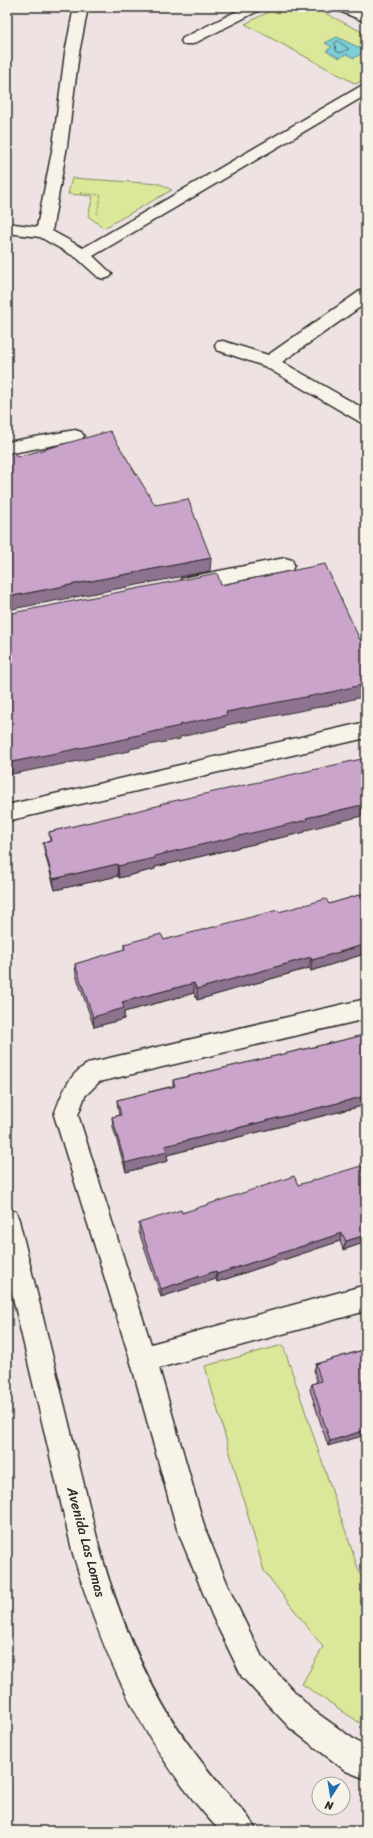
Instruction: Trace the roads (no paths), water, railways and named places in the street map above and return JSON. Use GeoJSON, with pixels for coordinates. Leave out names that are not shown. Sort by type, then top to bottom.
{"type":"FeatureCollection","features":[{"type":"Feature","properties":{"kind":"street"},"geometry":{"type":"LineString","coordinates":[[44,233],[60,146],[72,53],[81,7]]}},
{"type":"Feature","properties":{"kind":"street"},"geometry":{"type":"LineString","coordinates":[[188,41],[255,7]]}},
{"type":"Feature","properties":{"kind":"street"},"geometry":{"type":"LineString","coordinates":[[342,7],[366,18]]}},
{"type":"Feature","properties":{"kind":"street"},"geometry":{"type":"LineString","coordinates":[[83,255],[366,89]]}},
{"type":"Feature","properties":{"kind":"street"},"geometry":{"type":"LineString","coordinates":[[7,228],[44,233],[83,255],[104,274]]}},
{"type":"Feature","properties":{"kind":"street"},"geometry":{"type":"LineString","coordinates":[[270,362],[366,295]]}},
{"type":"Feature","properties":{"kind":"street"},"geometry":{"type":"LineString","coordinates":[[223,346],[270,362],[366,418]]}},
{"type":"Feature","properties":{"kind":"street"},"geometry":{"type":"LineString","coordinates":[[7,448],[75,436]]}},
{"type":"Feature","properties":{"kind":"street"},"geometry":{"type":"LineString","coordinates":[[169,587],[285,565]]}},
{"type":"Feature","properties":{"kind":"street"},"geometry":{"type":"LineString","coordinates":[[7,813],[366,730]]}},
{"type":"Feature","properties":{"kind":"street"},"geometry":{"type":"LineString","coordinates":[[366,1009],[92,1073],[75,1090],[66,1115],[143,1359],[191,1529],[222,1605],[252,1667],[300,1718],[357,1760],[366,1764]]}},
{"type":"Feature","properties":{"kind":"street","name":"Avenida Las Lomas"},"geometry":{"type":"LineString","coordinates":[[7,1220],[80,1525],[106,1615],[128,1668],[155,1718],[187,1768],[228,1818],[241,1831]]}},
{"type":"Feature","properties":{"kind":"street"},"geometry":{"type":"LineString","coordinates":[[143,1359],[366,1298]]}},
{"type":"Feature","properties":{"kind":"water"},"geometry":{"type":"Polygon","coordinates":[[[337,37],[366,51],[354,58],[346,54],[340,58],[326,51],[332,47],[325,43],[337,37]]]}}]}
